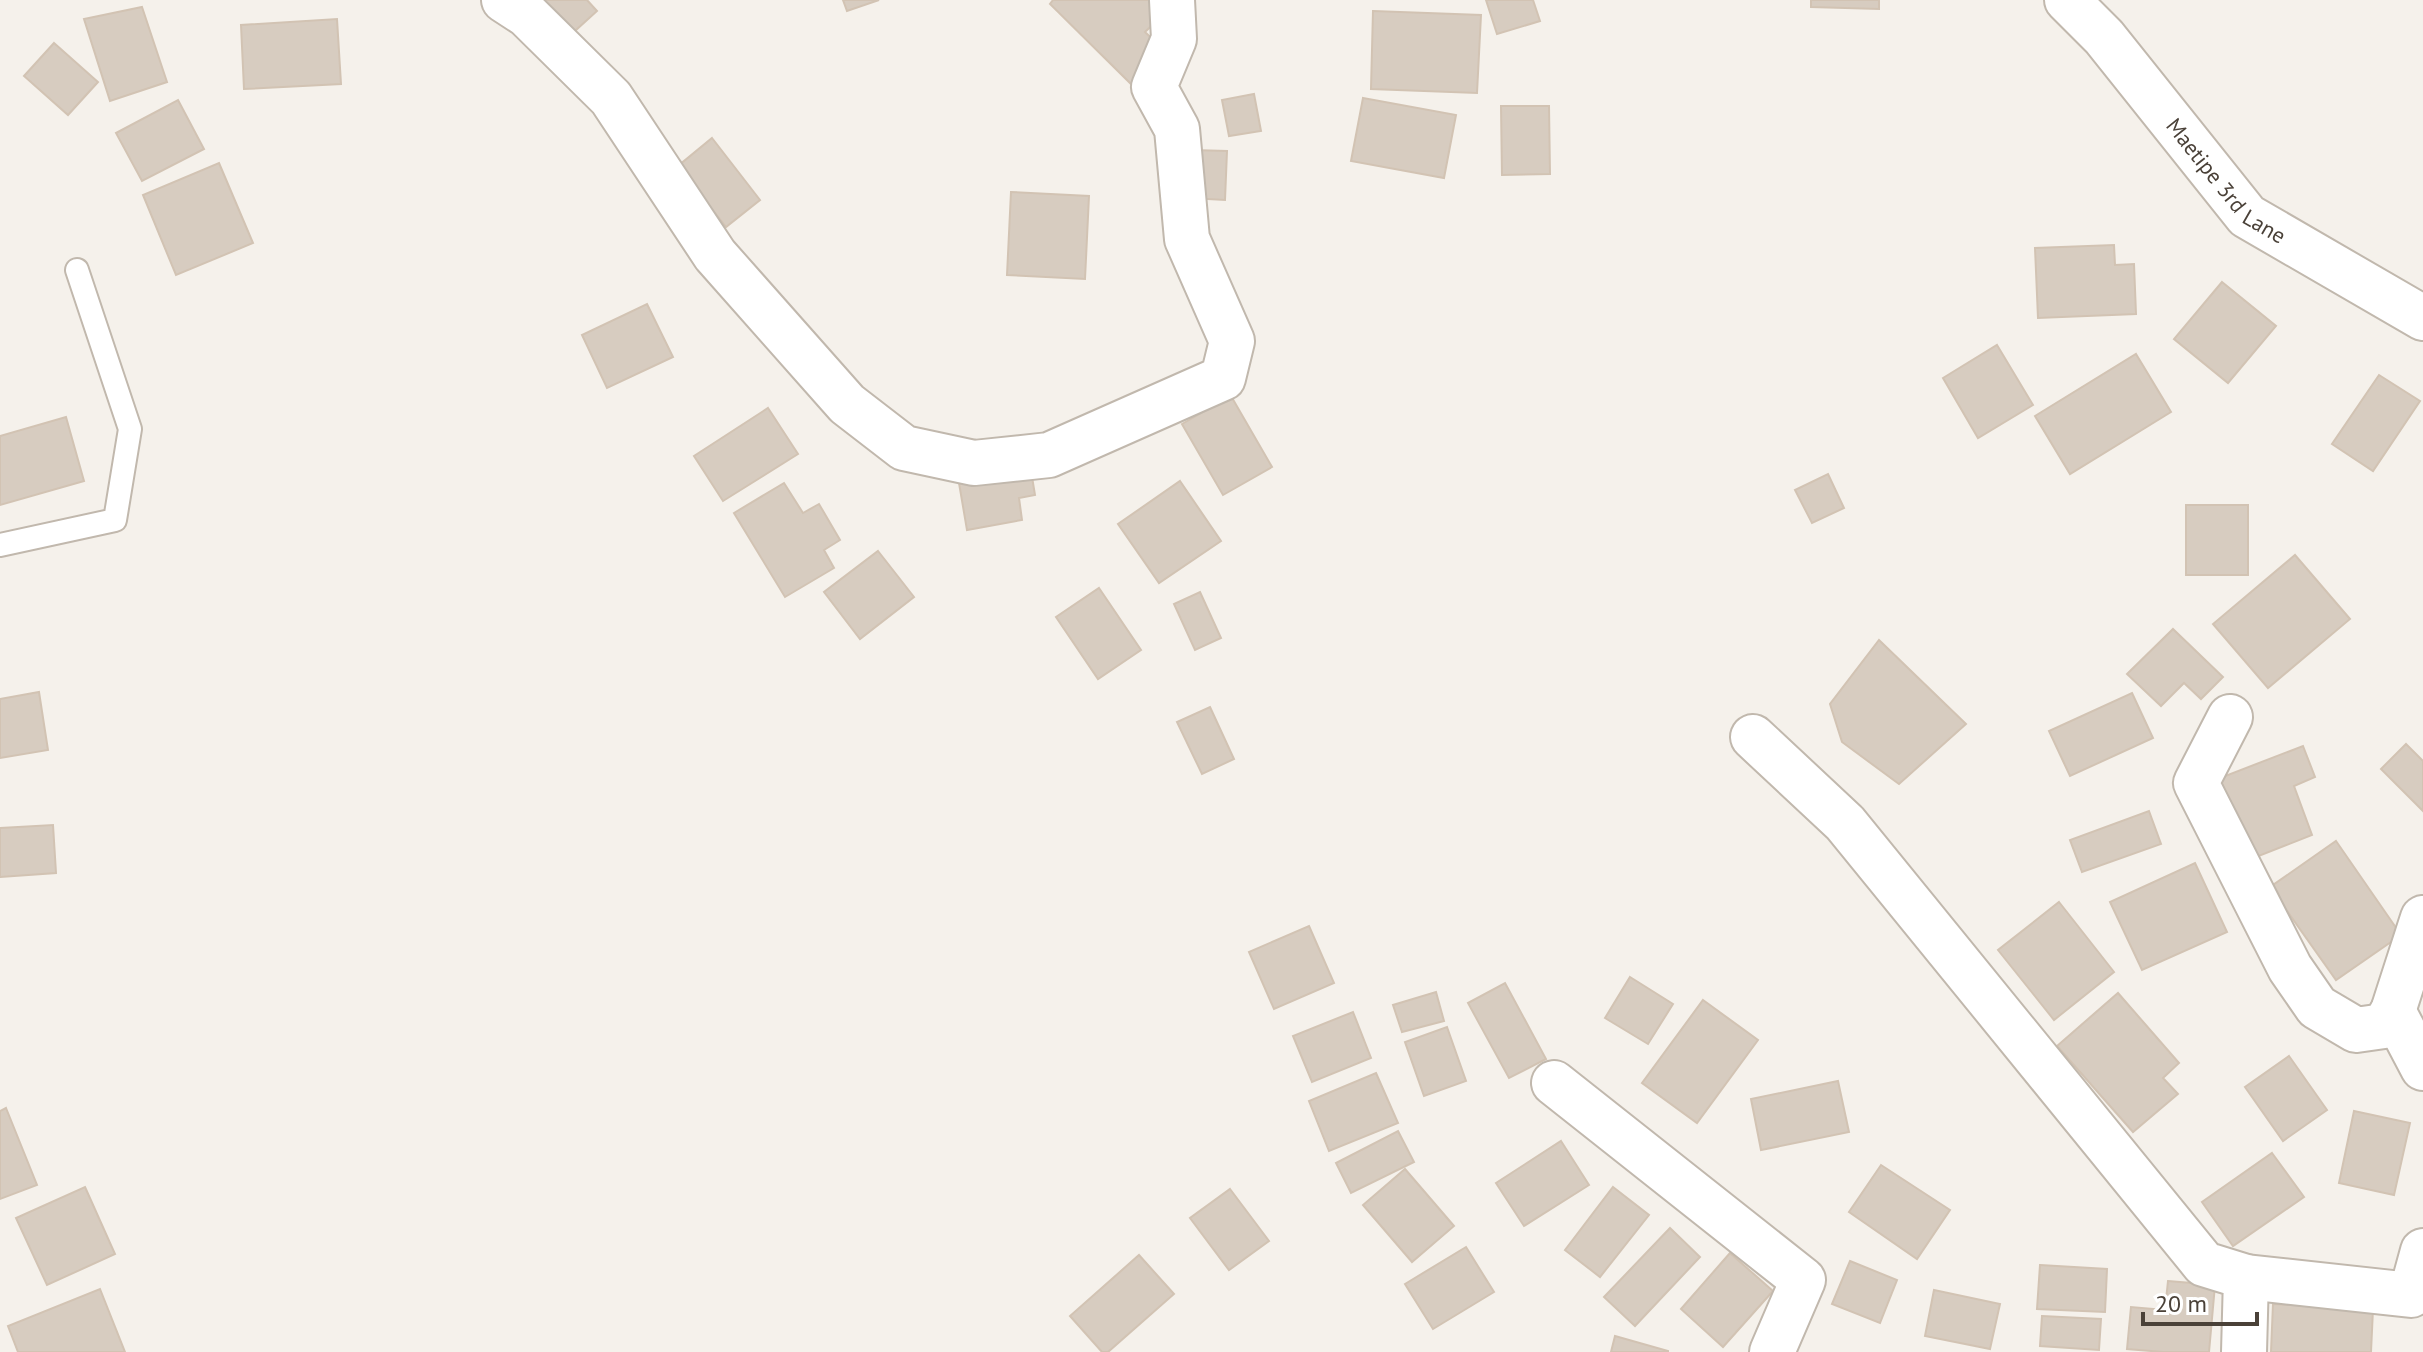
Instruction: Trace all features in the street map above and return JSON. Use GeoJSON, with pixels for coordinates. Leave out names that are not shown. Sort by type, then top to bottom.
{"type":"FeatureCollection","features":[{"type":"Feature","properties":{"kind":"street"},"geometry":{"type":"LineString","coordinates":[[504,0],[527,15],[611,98],[715,255],[847,404],[904,448],[974,463],[1049,455],[1223,378],[1232,341],[1187,239],[1177,129],[1154,87],[1174,39],[1172,0]]}},
{"type":"Feature","properties":{"kind":"street","name":"Maetipe 3rd Lane"},"geometry":{"type":"LineString","coordinates":[[2067,0],[2104,37],[2247,216],[2423,318]]}},
{"type":"Feature","properties":{"kind":"street"},"geometry":{"type":"LineString","coordinates":[[2230,717],[2196,783],[2290,968],[2317,1007],[2356,1030],[2384,1026],[2393,1011],[2423,918]]}},
{"type":"Feature","properties":{"kind":"street"},"geometry":{"type":"LineString","coordinates":[[1753,737],[1845,823],[2204,1264],[2246,1277],[2411,1295],[2423,1251]]}},
{"type":"Feature","properties":{"kind":"street"},"geometry":{"type":"LineString","coordinates":[[2393,1011],[2423,1068]]}},
{"type":"Feature","properties":{"kind":"street"},"geometry":{"type":"LineString","coordinates":[[1554,1083],[1803,1280],[1772,1352]]}},
{"type":"Feature","properties":{"kind":"street"},"geometry":{"type":"LineString","coordinates":[[2244,1352],[2246,1277]]}},
{"type":"Feature","properties":{"kind":"lane"},"geometry":{"type":"LineString","coordinates":[[0,545],[115,520],[130,429],[77,270]]}},
{"type":"Feature","properties":{"kind":"building"},"geometry":{"type":"Polygon","coordinates":[[[529,0],[587,0],[597,11],[565,40],[529,0]]]}},
{"type":"Feature","properties":{"kind":"building"},"geometry":{"type":"Polygon","coordinates":[[[843,0],[879,0],[847,11],[843,0]]]}},
{"type":"Feature","properties":{"kind":"building"},"geometry":{"type":"Polygon","coordinates":[[[1053,0],[1151,0],[1165,13],[1145,32],[1166,52],[1133,86],[1050,4],[1053,0]]]}},
{"type":"Feature","properties":{"kind":"building"},"geometry":{"type":"Polygon","coordinates":[[[1486,0],[1533,0],[1540,21],[1497,34],[1486,0]]]}},
{"type":"Feature","properties":{"kind":"building"},"geometry":{"type":"Polygon","coordinates":[[[1811,0],[1879,0],[1879,9],[1811,7],[1811,0]]]}},
{"type":"Feature","properties":{"kind":"building"},"geometry":{"type":"Polygon","coordinates":[[[142,7],[167,82],[110,101],[84,19],[142,7]]]}},
{"type":"Feature","properties":{"kind":"building"},"geometry":{"type":"Polygon","coordinates":[[[1373,11],[1481,15],[1477,93],[1371,89],[1373,11]]]}},
{"type":"Feature","properties":{"kind":"building"},"geometry":{"type":"Polygon","coordinates":[[[337,19],[341,84],[244,89],[241,25],[337,19]]]}},
{"type":"Feature","properties":{"kind":"building"},"geometry":{"type":"Polygon","coordinates":[[[54,43],[98,82],[68,115],[24,76],[54,43]]]}},
{"type":"Feature","properties":{"kind":"building"},"geometry":{"type":"Polygon","coordinates":[[[1254,94],[1261,131],[1229,136],[1222,100],[1254,94]]]}},
{"type":"Feature","properties":{"kind":"building"},"geometry":{"type":"Polygon","coordinates":[[[1363,98],[1456,115],[1444,178],[1351,161],[1363,98]]]}},
{"type":"Feature","properties":{"kind":"building"},"geometry":{"type":"Polygon","coordinates":[[[178,100],[204,149],[142,181],[116,133],[178,100]]]}},
{"type":"Feature","properties":{"kind":"building"},"geometry":{"type":"Polygon","coordinates":[[[1501,106],[1549,106],[1550,174],[1502,175],[1501,106]]]}},
{"type":"Feature","properties":{"kind":"building"},"geometry":{"type":"Polygon","coordinates":[[[712,138],[760,200],[726,227],[678,166],[712,138]]]}},
{"type":"Feature","properties":{"kind":"building"},"geometry":{"type":"Polygon","coordinates":[[[1192,150],[1227,151],[1225,200],[1190,198],[1192,150]]]}},
{"type":"Feature","properties":{"kind":"building"},"geometry":{"type":"Polygon","coordinates":[[[219,163],[253,243],[176,275],[143,195],[219,163]]]}},
{"type":"Feature","properties":{"kind":"building"},"geometry":{"type":"Polygon","coordinates":[[[1011,192],[1089,196],[1085,279],[1007,275],[1011,192]]]}},
{"type":"Feature","properties":{"kind":"building"},"geometry":{"type":"Polygon","coordinates":[[[2114,245],[2115,265],[2134,264],[2136,314],[2038,318],[2035,248],[2114,245]]]}},
{"type":"Feature","properties":{"kind":"building"},"geometry":{"type":"Polygon","coordinates":[[[2222,282],[2276,326],[2228,383],[2174,339],[2222,282]]]}},
{"type":"Feature","properties":{"kind":"building"},"geometry":{"type":"Polygon","coordinates":[[[647,304],[673,357],[607,388],[582,335],[647,304]]]}},
{"type":"Feature","properties":{"kind":"building"},"geometry":{"type":"Polygon","coordinates":[[[1997,345],[2033,405],[1978,438],[1943,378],[1997,345]]]}},
{"type":"Feature","properties":{"kind":"building"},"geometry":{"type":"Polygon","coordinates":[[[2136,354],[2171,412],[2070,474],[2035,416],[2136,354]]]}},
{"type":"Feature","properties":{"kind":"building"},"geometry":{"type":"Polygon","coordinates":[[[2379,375],[2420,401],[2373,471],[2332,444],[2379,375]]]}},
{"type":"Feature","properties":{"kind":"building"},"geometry":{"type":"Polygon","coordinates":[[[1231,396],[1272,467],[1223,495],[1182,424],[1231,396]]]}},
{"type":"Feature","properties":{"kind":"building"},"geometry":{"type":"Polygon","coordinates":[[[768,408],[798,454],[723,501],[694,456],[768,408]]]}},
{"type":"Feature","properties":{"kind":"building"},"geometry":{"type":"Polygon","coordinates":[[[66,417],[84,481],[0,505],[0,436],[66,417]]]}},
{"type":"Feature","properties":{"kind":"building"},"geometry":{"type":"Polygon","coordinates":[[[1031,471],[1035,495],[1019,498],[1022,520],[967,530],[959,483],[1031,471]]]}},
{"type":"Feature","properties":{"kind":"building"},"geometry":{"type":"Polygon","coordinates":[[[1828,474],[1844,508],[1812,523],[1795,490],[1828,474]]]}},
{"type":"Feature","properties":{"kind":"building"},"geometry":{"type":"Polygon","coordinates":[[[1180,481],[1221,541],[1159,583],[1118,524],[1180,481]]]}},
{"type":"Feature","properties":{"kind":"building"},"geometry":{"type":"Polygon","coordinates":[[[784,483],[803,513],[819,504],[840,540],[824,550],[834,568],[785,597],[734,513],[784,483]]]}},
{"type":"Feature","properties":{"kind":"building"},"geometry":{"type":"Polygon","coordinates":[[[2186,505],[2248,505],[2248,575],[2186,575],[2186,505]]]}},
{"type":"Feature","properties":{"kind":"building"},"geometry":{"type":"Polygon","coordinates":[[[878,551],[914,597],[860,639],[824,592],[878,551]]]}},
{"type":"Feature","properties":{"kind":"building"},"geometry":{"type":"Polygon","coordinates":[[[2295,555],[2350,619],[2268,688],[2213,624],[2295,555]]]}},
{"type":"Feature","properties":{"kind":"building"},"geometry":{"type":"Polygon","coordinates":[[[1099,588],[1141,650],[1098,679],[1056,617],[1099,588]]]}},
{"type":"Feature","properties":{"kind":"building"},"geometry":{"type":"Polygon","coordinates":[[[1200,592],[1221,638],[1195,650],[1174,604],[1200,592]]]}},
{"type":"Feature","properties":{"kind":"building"},"geometry":{"type":"Polygon","coordinates":[[[2173,629],[2223,677],[2201,699],[2184,683],[2161,706],[2127,674],[2173,629]]]}},
{"type":"Feature","properties":{"kind":"building"},"geometry":{"type":"Polygon","coordinates":[[[1879,640],[1966,724],[1899,784],[1842,742],[1830,704],[1879,640]]]}},
{"type":"Feature","properties":{"kind":"building"},"geometry":{"type":"Polygon","coordinates":[[[39,692],[48,750],[0,758],[0,699],[39,692]]]}},
{"type":"Feature","properties":{"kind":"building"},"geometry":{"type":"Polygon","coordinates":[[[2132,693],[2153,738],[2070,776],[2049,731],[2132,693]]]}},
{"type":"Feature","properties":{"kind":"building"},"geometry":{"type":"Polygon","coordinates":[[[1210,707],[1234,759],[1202,774],[1177,722],[1210,707]]]}},
{"type":"Feature","properties":{"kind":"building"},"geometry":{"type":"Polygon","coordinates":[[[2406,744],[2423,761],[2423,811],[2381,769],[2406,744]]]}},
{"type":"Feature","properties":{"kind":"building"},"geometry":{"type":"Polygon","coordinates":[[[2303,746],[2315,777],[2294,786],[2312,835],[2251,859],[2220,778],[2303,746]]]}},
{"type":"Feature","properties":{"kind":"building"},"geometry":{"type":"Polygon","coordinates":[[[2149,811],[2161,844],[2082,872],[2070,840],[2149,811]]]}},
{"type":"Feature","properties":{"kind":"building"},"geometry":{"type":"Polygon","coordinates":[[[53,825],[56,873],[0,877],[0,828],[53,825]]]}},
{"type":"Feature","properties":{"kind":"building"},"geometry":{"type":"Polygon","coordinates":[[[2336,841],[2401,935],[2336,980],[2270,887],[2336,841]]]}},
{"type":"Feature","properties":{"kind":"building"},"geometry":{"type":"Polygon","coordinates":[[[2195,863],[2227,932],[2142,970],[2110,902],[2195,863]]]}},
{"type":"Feature","properties":{"kind":"building"},"geometry":{"type":"Polygon","coordinates":[[[2059,902],[2114,972],[2054,1020],[1998,950],[2059,902]]]}},
{"type":"Feature","properties":{"kind":"building"},"geometry":{"type":"Polygon","coordinates":[[[1309,926],[1334,983],[1274,1009],[1249,952],[1309,926]]]}},
{"type":"Feature","properties":{"kind":"building"},"geometry":{"type":"Polygon","coordinates":[[[1630,977],[1673,1004],[1648,1044],[1605,1018],[1630,977]]]}},
{"type":"Feature","properties":{"kind":"building"},"geometry":{"type":"Polygon","coordinates":[[[1505,983],[1546,1059],[1509,1078],[1468,1003],[1505,983]]]}},
{"type":"Feature","properties":{"kind":"building"},"geometry":{"type":"Polygon","coordinates":[[[1436,992],[1444,1021],[1402,1032],[1393,1005],[1436,992]]]}},
{"type":"Feature","properties":{"kind":"building"},"geometry":{"type":"Polygon","coordinates":[[[2118,993],[2179,1063],[2163,1078],[2178,1094],[2133,1132],[2057,1046],[2118,993]]]}},
{"type":"Feature","properties":{"kind":"building"},"geometry":{"type":"Polygon","coordinates":[[[1703,1000],[1758,1040],[1697,1123],[1642,1083],[1703,1000]]]}},
{"type":"Feature","properties":{"kind":"building"},"geometry":{"type":"Polygon","coordinates":[[[1353,1012],[1371,1058],[1312,1082],[1293,1036],[1353,1012]]]}},
{"type":"Feature","properties":{"kind":"building"},"geometry":{"type":"Polygon","coordinates":[[[1447,1027],[1466,1081],[1424,1096],[1405,1042],[1447,1027]]]}},
{"type":"Feature","properties":{"kind":"building"},"geometry":{"type":"Polygon","coordinates":[[[2289,1056],[2327,1110],[2283,1141],[2245,1087],[2289,1056]]]}},
{"type":"Feature","properties":{"kind":"building"},"geometry":{"type":"Polygon","coordinates":[[[1376,1073],[1398,1123],[1329,1151],[1309,1101],[1376,1073]]]}},
{"type":"Feature","properties":{"kind":"building"},"geometry":{"type":"Polygon","coordinates":[[[1838,1081],[1849,1132],[1761,1150],[1751,1099],[1838,1081]]]}},
{"type":"Feature","properties":{"kind":"building"},"geometry":{"type":"Polygon","coordinates":[[[6,1108],[37,1185],[0,1199],[0,1111],[6,1108]]]}},
{"type":"Feature","properties":{"kind":"building"},"geometry":{"type":"Polygon","coordinates":[[[2354,1111],[2410,1123],[2394,1195],[2339,1183],[2354,1111]]]}},
{"type":"Feature","properties":{"kind":"building"},"geometry":{"type":"Polygon","coordinates":[[[1398,1131],[1414,1162],[1351,1193],[1336,1163],[1398,1131]]]}},
{"type":"Feature","properties":{"kind":"building"},"geometry":{"type":"Polygon","coordinates":[[[1561,1141],[1589,1185],[1524,1226],[1496,1183],[1561,1141]]]}},
{"type":"Feature","properties":{"kind":"building"},"geometry":{"type":"Polygon","coordinates":[[[2272,1153],[2304,1197],[2233,1246],[2202,1202],[2272,1153]]]}},
{"type":"Feature","properties":{"kind":"building"},"geometry":{"type":"Polygon","coordinates":[[[1881,1165],[1950,1210],[1917,1259],[1849,1212],[1881,1165]]]}},
{"type":"Feature","properties":{"kind":"building"},"geometry":{"type":"Polygon","coordinates":[[[1405,1169],[1454,1226],[1412,1262],[1363,1205],[1405,1169]]]}},
{"type":"Feature","properties":{"kind":"building"},"geometry":{"type":"Polygon","coordinates":[[[85,1187],[115,1254],[47,1285],[16,1218],[85,1187]]]}},
{"type":"Feature","properties":{"kind":"building"},"geometry":{"type":"Polygon","coordinates":[[[1613,1187],[1649,1215],[1600,1277],[1565,1250],[1613,1187]]]}},
{"type":"Feature","properties":{"kind":"building"},"geometry":{"type":"Polygon","coordinates":[[[1230,1189],[1269,1241],[1229,1270],[1190,1218],[1230,1189]]]}},
{"type":"Feature","properties":{"kind":"building"},"geometry":{"type":"Polygon","coordinates":[[[1670,1228],[1700,1257],[1635,1326],[1604,1297],[1670,1228]]]}},
{"type":"Feature","properties":{"kind":"building"},"geometry":{"type":"Polygon","coordinates":[[[1466,1247],[1494,1292],[1433,1329],[1405,1284],[1466,1247]]]}},
{"type":"Feature","properties":{"kind":"building"},"geometry":{"type":"Polygon","coordinates":[[[1730,1253],[1773,1291],[1723,1347],[1681,1309],[1730,1253]]]}},
{"type":"Feature","properties":{"kind":"building"},"geometry":{"type":"Polygon","coordinates":[[[1139,1255],[1174,1294],[1108,1352],[1102,1352],[1070,1316],[1139,1255]]]}},
{"type":"Feature","properties":{"kind":"building"},"geometry":{"type":"Polygon","coordinates":[[[1850,1261],[1897,1280],[1880,1323],[1832,1304],[1850,1261]]]}},
{"type":"Feature","properties":{"kind":"building"},"geometry":{"type":"Polygon","coordinates":[[[2040,1265],[2107,1269],[2105,1312],[2037,1309],[2040,1265]]]}},
{"type":"Feature","properties":{"kind":"building"},"geometry":{"type":"Polygon","coordinates":[[[2168,1281],[2215,1285],[2209,1352],[2127,1349],[2131,1307],[2165,1310],[2168,1281]]]}},
{"type":"Feature","properties":{"kind":"building"},"geometry":{"type":"Polygon","coordinates":[[[100,1289],[125,1352],[18,1352],[8,1326],[100,1289]]]}},
{"type":"Feature","properties":{"kind":"building"},"geometry":{"type":"Polygon","coordinates":[[[1934,1290],[2000,1304],[1990,1349],[1925,1336],[1934,1290]]]}},
{"type":"Feature","properties":{"kind":"building"},"geometry":{"type":"Polygon","coordinates":[[[2273,1304],[2373,1309],[2371,1352],[2271,1352],[2273,1304]]]}},
{"type":"Feature","properties":{"kind":"building"},"geometry":{"type":"Polygon","coordinates":[[[2042,1316],[2101,1319],[2099,1350],[2040,1346],[2042,1316]]]}},
{"type":"Feature","properties":{"kind":"building"},"geometry":{"type":"Polygon","coordinates":[[[1615,1336],[1668,1351],[1668,1352],[1611,1352],[1615,1336]]]}}]}
